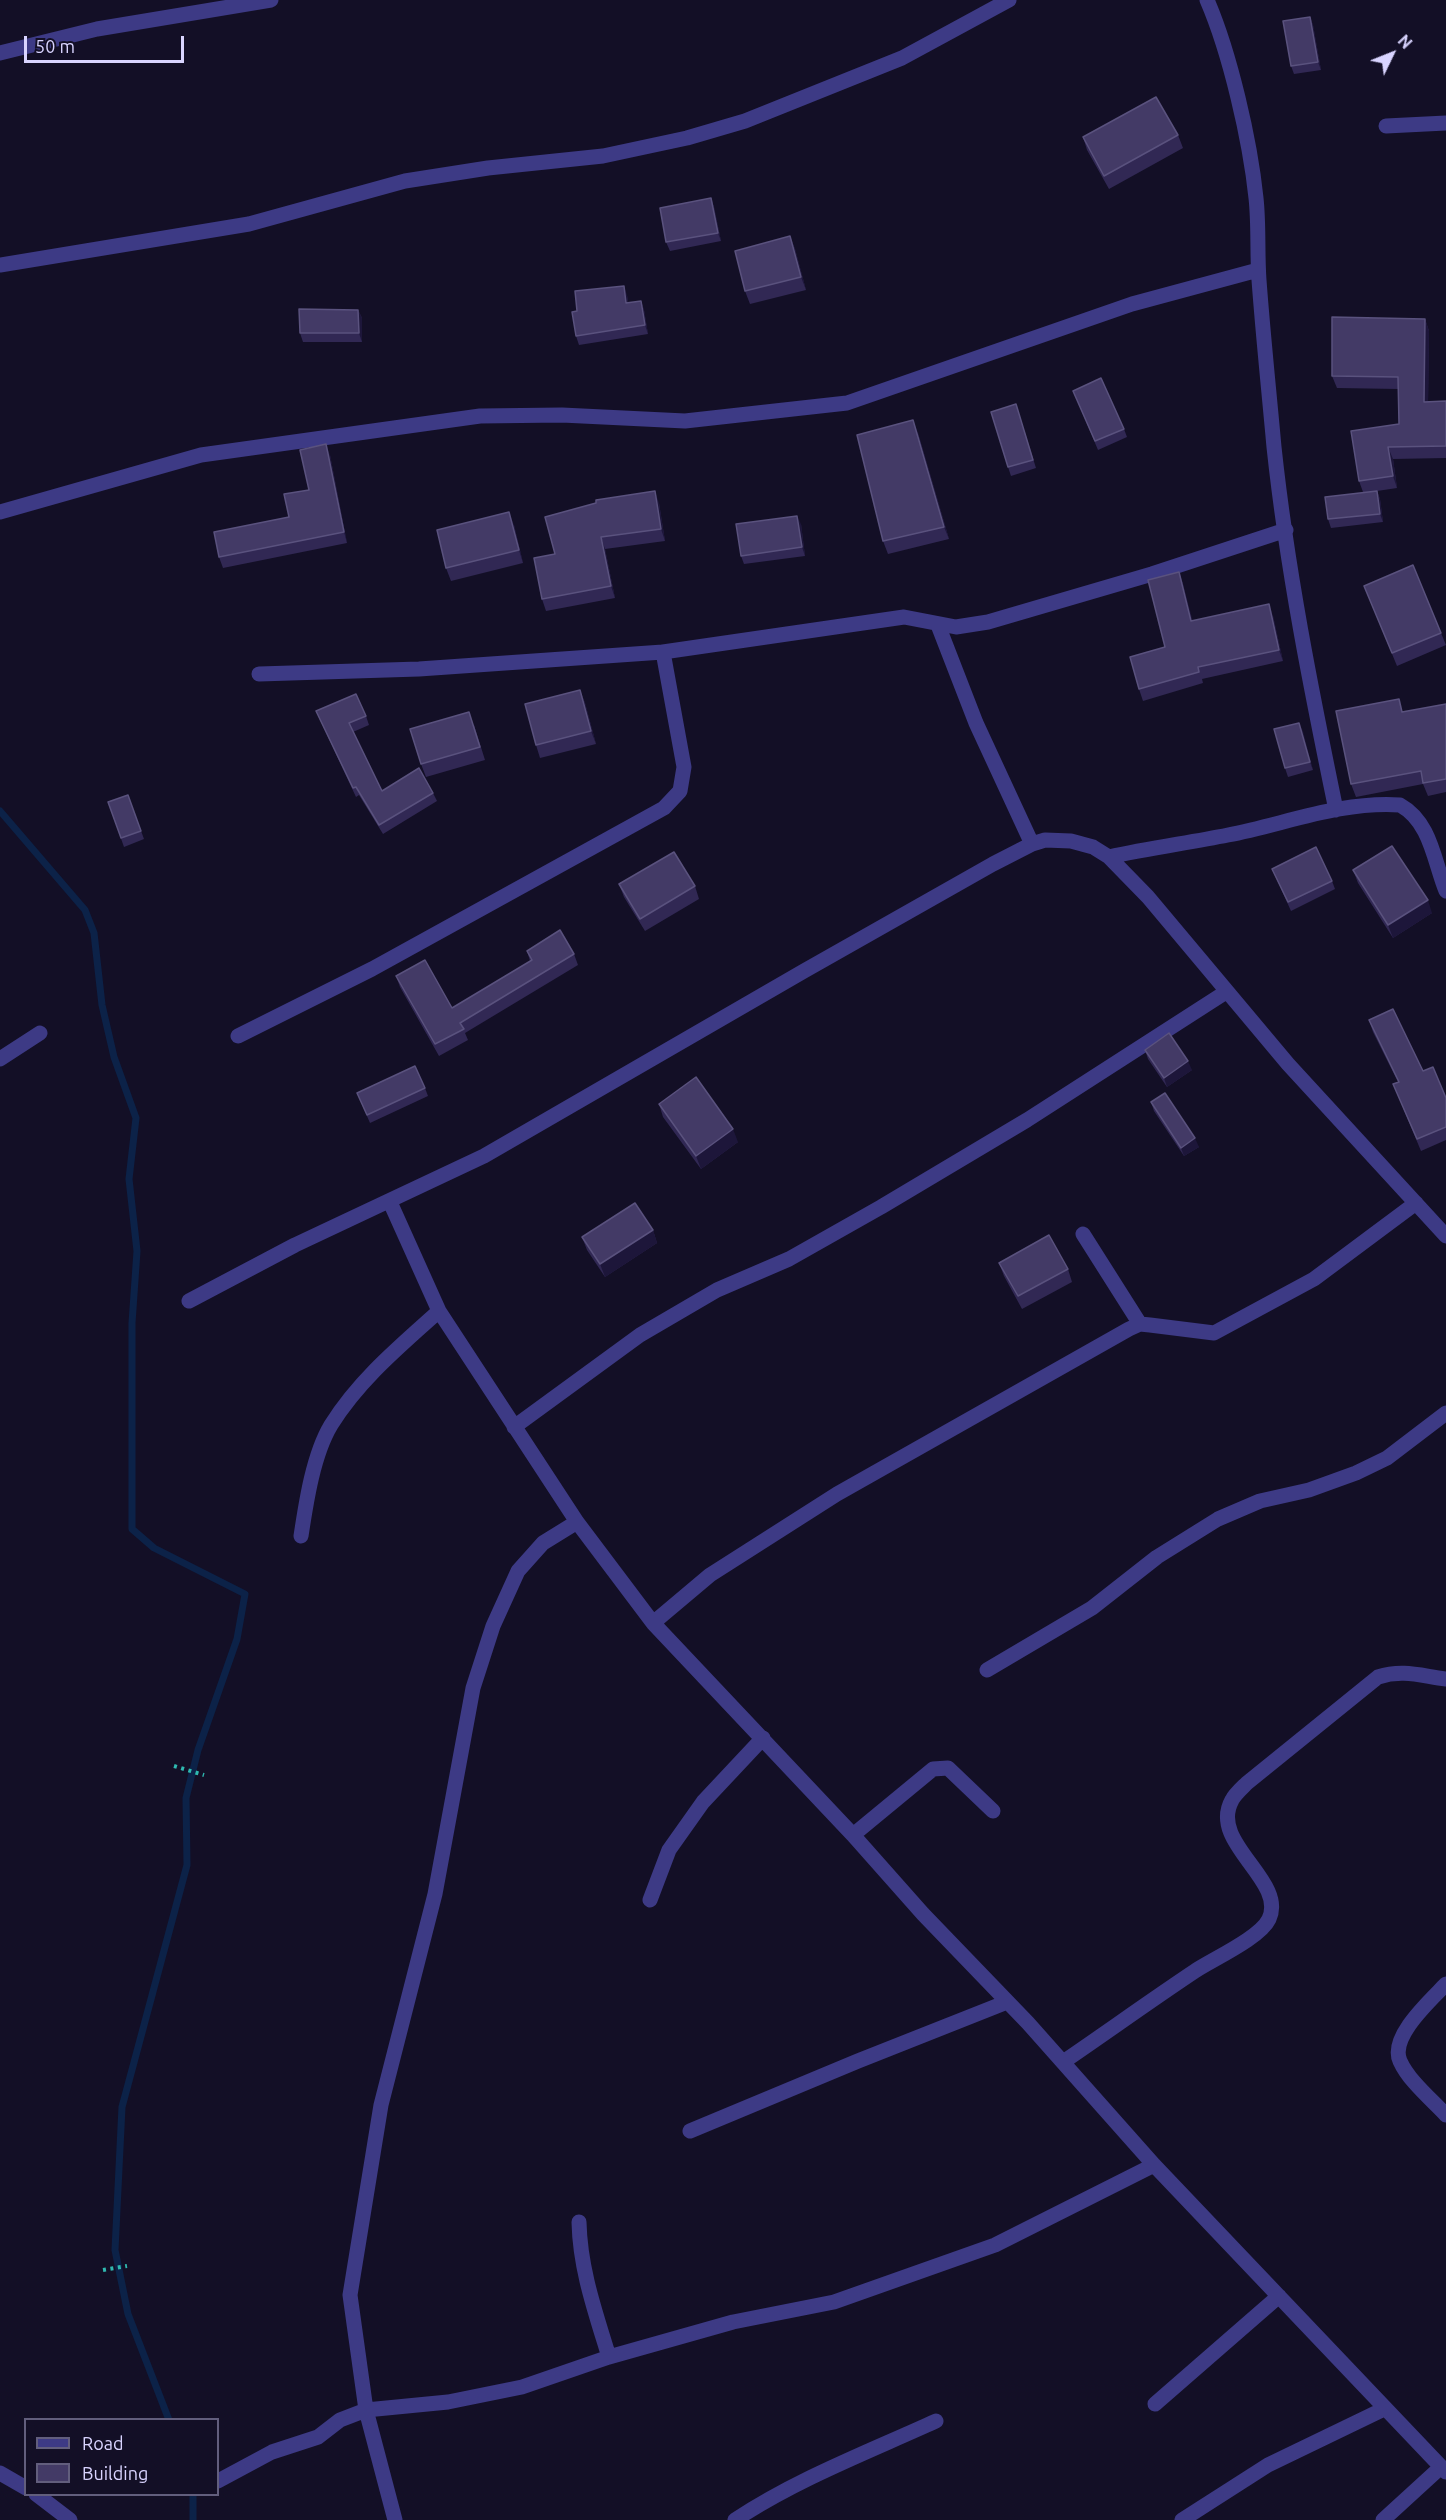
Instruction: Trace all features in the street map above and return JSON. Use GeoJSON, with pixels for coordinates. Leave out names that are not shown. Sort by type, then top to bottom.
{"type":"FeatureCollection","features":[{"type":"Feature","properties":{"kind":"street"},"geometry":{"type":"LineString","coordinates":[[0,54],[97,29],[272,0]]}},
{"type":"Feature","properties":{"kind":"street"},"geometry":{"type":"LineString","coordinates":[[0,265],[249,224],[405,181],[488,168],[603,156],[687,138],[745,122],[902,58],[1009,0]]}},
{"type":"Feature","properties":{"kind":"street"},"geometry":{"type":"LineString","coordinates":[[1207,0],[1215,19],[1243,127],[1256,198],[1258,270],[1274,448],[1304,656],[1336,810]]}},
{"type":"Feature","properties":{"kind":"street"},"geometry":{"type":"LineString","coordinates":[[1386,126],[1446,123]]}},
{"type":"Feature","properties":{"kind":"street"},"geometry":{"type":"LineString","coordinates":[[0,512],[201,454],[480,416],[562,415],[685,421],[847,403],[1132,304],[1258,270]]}},
{"type":"Feature","properties":{"kind":"street"},"geometry":{"type":"LineString","coordinates":[[259,674],[419,669],[663,652],[885,619],[921,619],[938,626],[956,627],[988,622],[1152,574],[1286,530]]}},
{"type":"Feature","properties":{"kind":"street"},"geometry":{"type":"LineString","coordinates":[[938,626],[976,723],[1032,844]]}},
{"type":"Feature","properties":{"kind":"street"},"geometry":{"type":"LineString","coordinates":[[238,1036],[372,969],[664,808],[680,791],[684,767],[663,652]]}},
{"type":"Feature","properties":{"kind":"street"},"geometry":{"type":"LineString","coordinates":[[1109,857],[1227,836],[1336,810],[1386,804],[1400,805],[1410,810],[1419,820],[1446,891]]}},
{"type":"Feature","properties":{"kind":"street"},"geometry":{"type":"LineString","coordinates":[[189,1301],[295,1245],[484,1156],[804,971],[1032,844],[1045,840],[1094,847],[1109,857],[1148,897],[1288,1064],[1446,1236]]}},
{"type":"Feature","properties":{"kind":"street"},"geometry":{"type":"LineString","coordinates":[[514,1427],[640,1335],[717,1290],[789,1258],[881,1208],[1027,1120],[1226,992]]}},
{"type":"Feature","properties":{"kind":"street"},"geometry":{"type":"LineString","coordinates":[[0,1059],[40,1033]]}},
{"type":"Feature","properties":{"kind":"street"},"geometry":{"type":"LineString","coordinates":[[390,1202],[439,1311],[577,1522],[653,1623],[763,1738],[923,1914],[1063,2062],[1154,2165],[1443,2470],[1383,2520]]}},
{"type":"Feature","properties":{"kind":"street"},"geometry":{"type":"LineString","coordinates":[[653,1623],[710,1575],[837,1494],[1140,1324],[1214,1333],[1314,1279],[1416,1203]]}},
{"type":"Feature","properties":{"kind":"street"},"geometry":{"type":"LineString","coordinates":[[1083,1234],[1140,1324]]}},
{"type":"Feature","properties":{"kind":"street"},"geometry":{"type":"LineString","coordinates":[[301,1536],[308,1487],[330,1427],[360,1386],[439,1311]]}},
{"type":"Feature","properties":{"kind":"street"},"geometry":{"type":"LineString","coordinates":[[987,1670],[1092,1608],[1157,1557],[1218,1519],[1260,1501],[1309,1490],[1356,1473],[1387,1458],[1446,1413]]}},
{"type":"Feature","properties":{"kind":"street"},"geometry":{"type":"LineString","coordinates":[[395,2520],[366,2410],[350,2295],[381,2105],[435,1894],[473,1688],[493,1626],[518,1571],[543,1543],[577,1522]]}},
{"type":"Feature","properties":{"kind":"street"},"geometry":{"type":"LineString","coordinates":[[1063,2062],[1253,1934],[1268,1921],[1273,1906],[1268,1889],[1235,1844],[1227,1819],[1231,1801],[1247,1783],[1378,1677],[1393,1672],[1407,1672],[1446,1679]]}},
{"type":"Feature","properties":{"kind":"street"},"geometry":{"type":"LineString","coordinates":[[650,1900],[669,1850],[703,1802],[763,1738]]}},
{"type":"Feature","properties":{"kind":"street"},"geometry":{"type":"LineString","coordinates":[[853,1835],[933,1769],[941,1767],[948,1768],[993,1811]]}},
{"type":"Feature","properties":{"kind":"street"},"geometry":{"type":"LineString","coordinates":[[1446,1984],[1411,2022],[1400,2040],[1399,2060],[1412,2079],[1446,2115]]}},
{"type":"Feature","properties":{"kind":"street"},"geometry":{"type":"LineString","coordinates":[[690,2132],[858,2061],[1007,2002]]}},
{"type":"Feature","properties":{"kind":"street"},"geometry":{"type":"LineString","coordinates":[[219,2480],[273,2452],[318,2437],[340,2420],[366,2410],[448,2402],[522,2387],[609,2357],[733,2322],[845,2298],[995,2245],[1154,2165]]}},
{"type":"Feature","properties":{"kind":"street"},"geometry":{"type":"LineString","coordinates":[[579,2222],[580,2253],[585,2280],[609,2357]]}},
{"type":"Feature","properties":{"kind":"street"},"geometry":{"type":"LineString","coordinates":[[1155,2404],[1279,2296]]}},
{"type":"Feature","properties":{"kind":"street"},"geometry":{"type":"LineString","coordinates":[[1182,2520],[1268,2465],[1384,2409]]}},
{"type":"Feature","properties":{"kind":"street"},"geometry":{"type":"LineString","coordinates":[[735,2520],[759,2504],[936,2421]]}},
{"type":"Feature","properties":{"kind":"street"},"geometry":{"type":"LineString","coordinates":[[0,2473],[24,2487]]}},
{"type":"Feature","properties":{"kind":"street"},"geometry":{"type":"LineString","coordinates":[[39,2496],[70,2520]]}},
{"type":"Feature","properties":{"kind":"path"},"geometry":{"type":"LineString","coordinates":[[174,1766],[204,1775]]}},
{"type":"Feature","properties":{"kind":"path"},"geometry":{"type":"LineString","coordinates":[[103,2270],[127,2266]]}},
{"type":"Feature","properties":{"kind":"building"},"geometry":{"type":"Polygon","coordinates":[[[1310,17],[1318,62],[1291,66],[1283,21],[1310,17]]]}},
{"type":"Feature","properties":{"kind":"building"},"geometry":{"type":"Polygon","coordinates":[[[1156,97],[1178,135],[1104,176],[1083,137],[1156,97]]]}},
{"type":"Feature","properties":{"kind":"building"},"geometry":{"type":"Polygon","coordinates":[[[711,198],[718,233],[666,242],[660,208],[711,198]]]}},
{"type":"Feature","properties":{"kind":"building"},"geometry":{"type":"Polygon","coordinates":[[[790,236],[801,277],[745,291],[735,251],[790,236]]]}},
{"type":"Feature","properties":{"kind":"building"},"geometry":{"type":"Polygon","coordinates":[[[624,286],[626,303],[641,301],[645,325],[576,336],[572,312],[577,311],[575,291],[624,286]]]}},
{"type":"Feature","properties":{"kind":"building"},"geometry":{"type":"Polygon","coordinates":[[[299,309],[358,310],[359,333],[300,333],[299,309]]]}},
{"type":"Feature","properties":{"kind":"building"},"geometry":{"type":"Polygon","coordinates":[[[1332,317],[1425,319],[1424,402],[1446,401],[1446,446],[1388,447],[1393,476],[1359,481],[1351,431],[1399,424],[1398,377],[1332,376],[1332,317]]]}},
{"type":"Feature","properties":{"kind":"building"},"geometry":{"type":"Polygon","coordinates":[[[1101,378],[1124,429],[1095,441],[1073,391],[1101,378]]]}},
{"type":"Feature","properties":{"kind":"building"},"geometry":{"type":"Polygon","coordinates":[[[1016,404],[1033,460],[1008,467],[991,412],[1016,404]]]}},
{"type":"Feature","properties":{"kind":"building"},"geometry":{"type":"Polygon","coordinates":[[[913,420],[944,527],[883,541],[857,435],[913,420]]]}},
{"type":"Feature","properties":{"kind":"building"},"geometry":{"type":"Polygon","coordinates":[[[326,444],[344,532],[219,557],[214,532],[289,517],[284,494],[309,490],[300,450],[326,444]]]}},
{"type":"Feature","properties":{"kind":"building"},"geometry":{"type":"Polygon","coordinates":[[[655,491],[661,529],[601,537],[611,586],[542,599],[534,558],[555,554],[545,517],[596,503],[596,500],[655,491]]]}},
{"type":"Feature","properties":{"kind":"building"},"geometry":{"type":"Polygon","coordinates":[[[1377,491],[1380,514],[1328,519],[1325,497],[1377,491]]]}},
{"type":"Feature","properties":{"kind":"building"},"geometry":{"type":"Polygon","coordinates":[[[509,512],[519,550],[446,568],[437,530],[509,512]]]}},
{"type":"Feature","properties":{"kind":"building"},"geometry":{"type":"Polygon","coordinates":[[[797,516],[802,547],[741,556],[736,524],[797,516]]]}},
{"type":"Feature","properties":{"kind":"building"},"geometry":{"type":"Polygon","coordinates":[[[1413,565],[1441,633],[1392,653],[1364,586],[1413,565]]]}},
{"type":"Feature","properties":{"kind":"building"},"geometry":{"type":"Polygon","coordinates":[[[1179,572],[1191,621],[1269,604],[1279,650],[1198,667],[1199,672],[1139,689],[1130,657],[1165,647],[1148,580],[1179,572]]]}},
{"type":"Feature","properties":{"kind":"building"},"geometry":{"type":"Polygon","coordinates":[[[580,690],[591,731],[536,745],[525,704],[580,690]]]}},
{"type":"Feature","properties":{"kind":"building"},"geometry":{"type":"Polygon","coordinates":[[[356,694],[366,716],[349,723],[382,791],[419,768],[433,793],[379,825],[356,787],[353,788],[316,711],[356,694]]]}},
{"type":"Feature","properties":{"kind":"building"},"geometry":{"type":"Polygon","coordinates":[[[1399,699],[1402,712],[1446,704],[1446,779],[1423,783],[1421,771],[1351,784],[1336,711],[1399,699]]]}},
{"type":"Feature","properties":{"kind":"building"},"geometry":{"type":"Polygon","coordinates":[[[469,712],[480,747],[421,764],[410,729],[469,712]]]}},
{"type":"Feature","properties":{"kind":"building"},"geometry":{"type":"Polygon","coordinates":[[[1299,723],[1310,762],[1285,768],[1274,729],[1299,723]]]}},
{"type":"Feature","properties":{"kind":"building"},"geometry":{"type":"Polygon","coordinates":[[[128,795],[141,831],[121,838],[108,802],[128,795]]]}},
{"type":"Feature","properties":{"kind":"building"},"geometry":{"type":"Polygon","coordinates":[[[1392,846],[1428,900],[1388,925],[1353,870],[1392,846]]]}},
{"type":"Feature","properties":{"kind":"building"},"geometry":{"type":"Polygon","coordinates":[[[1316,847],[1332,881],[1288,902],[1272,869],[1316,847]]]}},
{"type":"Feature","properties":{"kind":"building"},"geometry":{"type":"Polygon","coordinates":[[[674,852],[695,886],[640,919],[619,884],[674,852]]]}},
{"type":"Feature","properties":{"kind":"building"},"geometry":{"type":"Polygon","coordinates":[[[560,930],[574,954],[460,1023],[464,1029],[435,1044],[396,976],[425,960],[452,1008],[532,960],[527,951],[560,930]]]}},
{"type":"Feature","properties":{"kind":"building"},"geometry":{"type":"Polygon","coordinates":[[[1393,1009],[1423,1071],[1433,1067],[1446,1098],[1446,1127],[1417,1139],[1393,1084],[1399,1082],[1369,1020],[1393,1009]]]}},
{"type":"Feature","properties":{"kind":"building"},"geometry":{"type":"Polygon","coordinates":[[[1169,1033],[1188,1061],[1164,1078],[1145,1050],[1169,1033]]]}},
{"type":"Feature","properties":{"kind":"building"},"geometry":{"type":"Polygon","coordinates":[[[415,1066],[425,1088],[367,1115],[357,1093],[415,1066]]]}},
{"type":"Feature","properties":{"kind":"building"},"geometry":{"type":"Polygon","coordinates":[[[696,1077],[733,1129],[696,1156],[659,1104],[696,1077]]]}},
{"type":"Feature","properties":{"kind":"building"},"geometry":{"type":"Polygon","coordinates":[[[1165,1093],[1195,1138],[1181,1148],[1151,1102],[1165,1093]]]}},
{"type":"Feature","properties":{"kind":"building"},"geometry":{"type":"Polygon","coordinates":[[[635,1203],[653,1230],[600,1264],[582,1237],[635,1203]]]}},
{"type":"Feature","properties":{"kind":"building"},"geometry":{"type":"Polygon","coordinates":[[[1049,1235],[1068,1269],[1018,1296],[999,1263],[1049,1235]]]}},
{"type":"Feature","properties":{"kind":"waterway"},"geometry":{"type":"LineString","coordinates":[[0,811],[85,910],[94,933],[102,1005],[114,1057],[136,1118],[129,1179],[137,1251],[132,1323],[132,1529],[154,1548],[245,1594],[237,1639],[198,1750],[186,1798],[187,1865],[122,2107],[115,2250],[128,2314],[168,2418]]}},
{"type":"Feature","properties":{"kind":"waterway"},"geometry":{"type":"LineString","coordinates":[[193,2496],[193,2520]]}}]}
